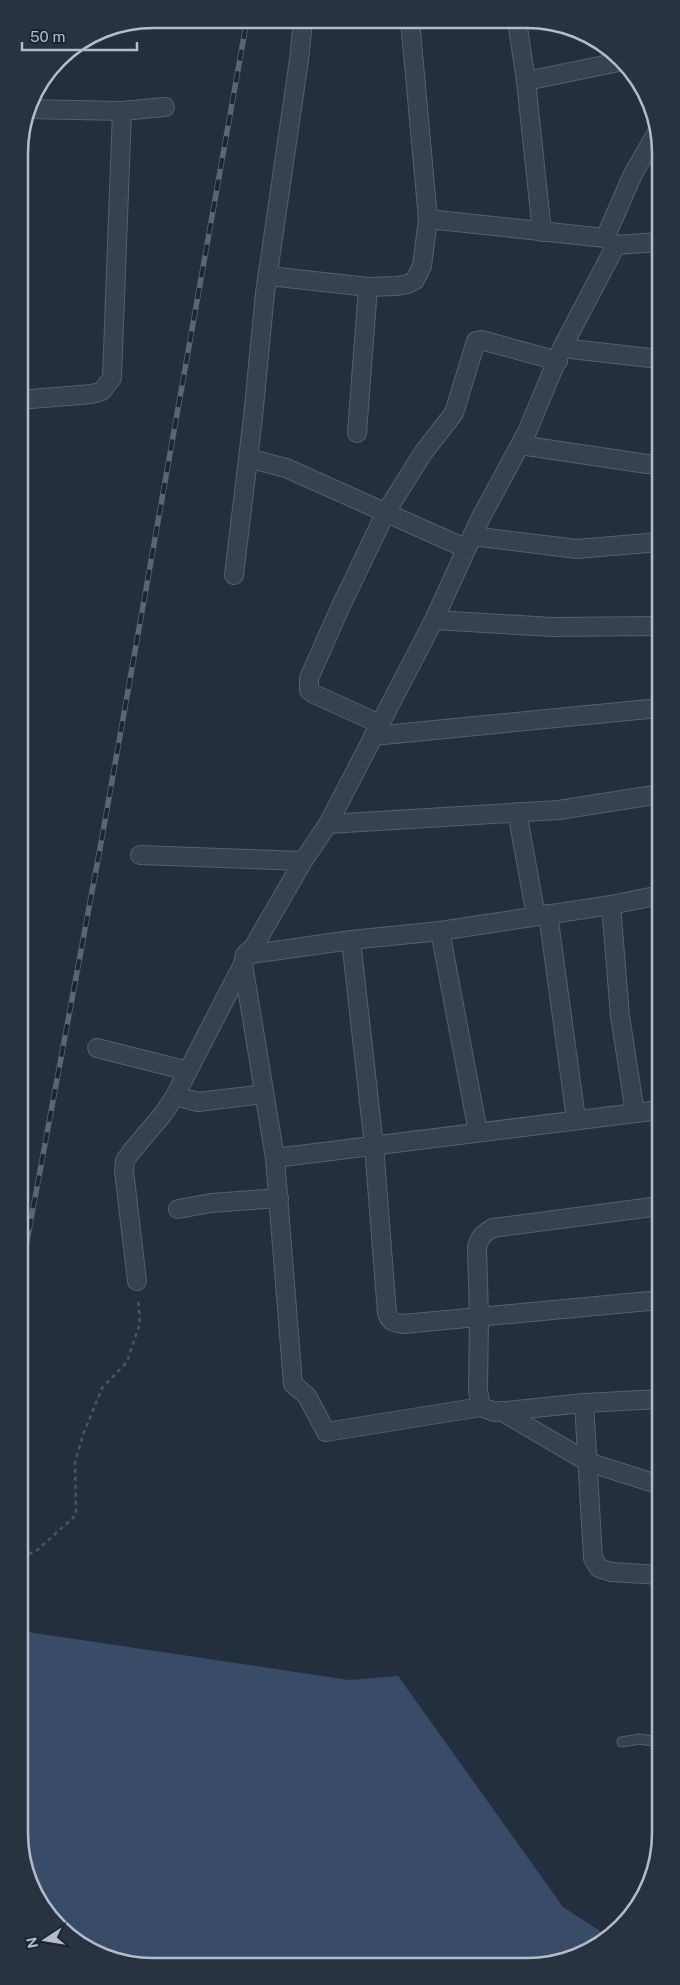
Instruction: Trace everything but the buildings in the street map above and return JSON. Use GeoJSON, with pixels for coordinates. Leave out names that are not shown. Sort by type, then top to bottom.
{"type":"FeatureCollection","features":[{"type":"Feature","properties":{"kind":"street"},"geometry":{"type":"LineString","coordinates":[[234,575],[266,293],[300,60],[302,28]]}},
{"type":"Feature","properties":{"kind":"street"},"geometry":{"type":"LineString","coordinates":[[269,276],[368,287],[397,286],[416,280],[422,266],[428,218],[411,28]]}},
{"type":"Feature","properties":{"kind":"street"},"geometry":{"type":"LineString","coordinates":[[517,28],[526,81],[542,232]]}},
{"type":"Feature","properties":{"kind":"street"},"geometry":{"type":"LineString","coordinates":[[526,81],[612,60]]}},
{"type":"Feature","properties":{"kind":"street"},"geometry":{"type":"LineString","coordinates":[[35,109],[122,111],[165,107]]}},
{"type":"Feature","properties":{"kind":"street"},"geometry":{"type":"LineString","coordinates":[[28,399],[92,394],[102,391],[112,378],[122,111]]}},
{"type":"Feature","properties":{"kind":"street"},"geometry":{"type":"LineString","coordinates":[[137,1281],[124,1171],[125,1161],[175,1096],[244,959],[254,946],[303,861],[328,824],[434,620],[469,542],[520,445],[610,242],[633,174],[652,142]]}},
{"type":"Feature","properties":{"kind":"street"},"geometry":{"type":"LineString","coordinates":[[428,218],[610,242],[652,242]]}},
{"type":"Feature","properties":{"kind":"street"},"geometry":{"type":"LineString","coordinates":[[357,433],[368,287]]}},
{"type":"Feature","properties":{"kind":"street"},"geometry":{"type":"LineString","coordinates":[[652,359],[560,354],[481,340],[476,341],[454,413],[422,453],[386,512],[340,608],[309,678],[308,685],[309,690],[314,694],[377,730],[652,709]]}},
{"type":"Feature","properties":{"kind":"street"},"geometry":{"type":"LineString","coordinates":[[520,445],[652,464]]}},
{"type":"Feature","properties":{"kind":"street"},"geometry":{"type":"LineString","coordinates":[[248,458],[286,468],[386,512],[469,542],[577,549],[652,543]]}},
{"type":"Feature","properties":{"kind":"street"},"geometry":{"type":"LineString","coordinates":[[434,620],[552,627],[652,626]]}},
{"type":"Feature","properties":{"kind":"street"},"geometry":{"type":"LineString","coordinates":[[328,824],[559,810],[652,795]]}},
{"type":"Feature","properties":{"kind":"street"},"geometry":{"type":"LineString","coordinates":[[517,812],[542,915],[576,1120]]}},
{"type":"Feature","properties":{"kind":"street"},"geometry":{"type":"LineString","coordinates":[[140,855],[303,861]]}},
{"type":"Feature","properties":{"kind":"street"},"geometry":{"type":"LineString","coordinates":[[244,959],[351,940],[440,931],[611,905],[652,897]]}},
{"type":"Feature","properties":{"kind":"street"},"geometry":{"type":"LineString","coordinates":[[611,905],[620,1016],[635,1113]]}},
{"type":"Feature","properties":{"kind":"street"},"geometry":{"type":"LineString","coordinates":[[440,931],[478,1132]]}},
{"type":"Feature","properties":{"kind":"street"},"geometry":{"type":"LineString","coordinates":[[351,940],[374,1146],[389,1320],[395,1324],[403,1324],[652,1301]]}},
{"type":"Feature","properties":{"kind":"street"},"geometry":{"type":"LineString","coordinates":[[244,959],[275,1158],[293,1384],[307,1396],[326,1432],[481,1407],[495,1412],[584,1403],[652,1399]]}},
{"type":"Feature","properties":{"kind":"street"},"geometry":{"type":"LineString","coordinates":[[97,1048],[188,1071]]}},
{"type":"Feature","properties":{"kind":"street"},"geometry":{"type":"LineString","coordinates":[[175,1096],[198,1102],[264,1094]]}},
{"type":"Feature","properties":{"kind":"street"},"geometry":{"type":"LineString","coordinates":[[275,1158],[652,1111]]}},
{"type":"Feature","properties":{"kind":"street"},"geometry":{"type":"LineString","coordinates":[[178,1209],[211,1203],[279,1198]]}},
{"type":"Feature","properties":{"kind":"street"},"geometry":{"type":"LineString","coordinates":[[481,1407],[478,1391],[479,1316],[476,1246],[484,1232],[493,1228],[652,1207]]}},
{"type":"Feature","properties":{"kind":"street"},"geometry":{"type":"LineString","coordinates":[[584,1403],[594,1558],[599,1568],[611,1572],[652,1574]]}},
{"type":"Feature","properties":{"kind":"street"},"geometry":{"type":"LineString","coordinates":[[501,1411],[588,1462],[652,1482]]}},
{"type":"Feature","properties":{"kind":"lane"},"geometry":{"type":"LineString","coordinates":[[622,1742],[640,1739],[652,1741]]}},
{"type":"Feature","properties":{"kind":"path"},"geometry":{"type":"LineString","coordinates":[[28,1554],[35,1552],[76,1515],[75,1462],[83,1435],[102,1388],[127,1362],[140,1323],[137,1281]]}},
{"type":"Feature","properties":{"kind":"water"},"geometry":{"type":"Polygon","coordinates":[[[28,1632],[349,1680],[398,1676],[563,1907],[603,1933],[568,1951],[528,1958],[152,1958],[128,1955],[97,1945],[70,1926],[70,1915],[58,1915],[53,1909],[40,1888],[34,1873],[29,1849],[28,1632]]]}},
{"type":"Feature","properties":{"kind":"railway"},"geometry":{"type":"LineString","coordinates":[[28,1235],[101,843],[245,28]]}}]}
